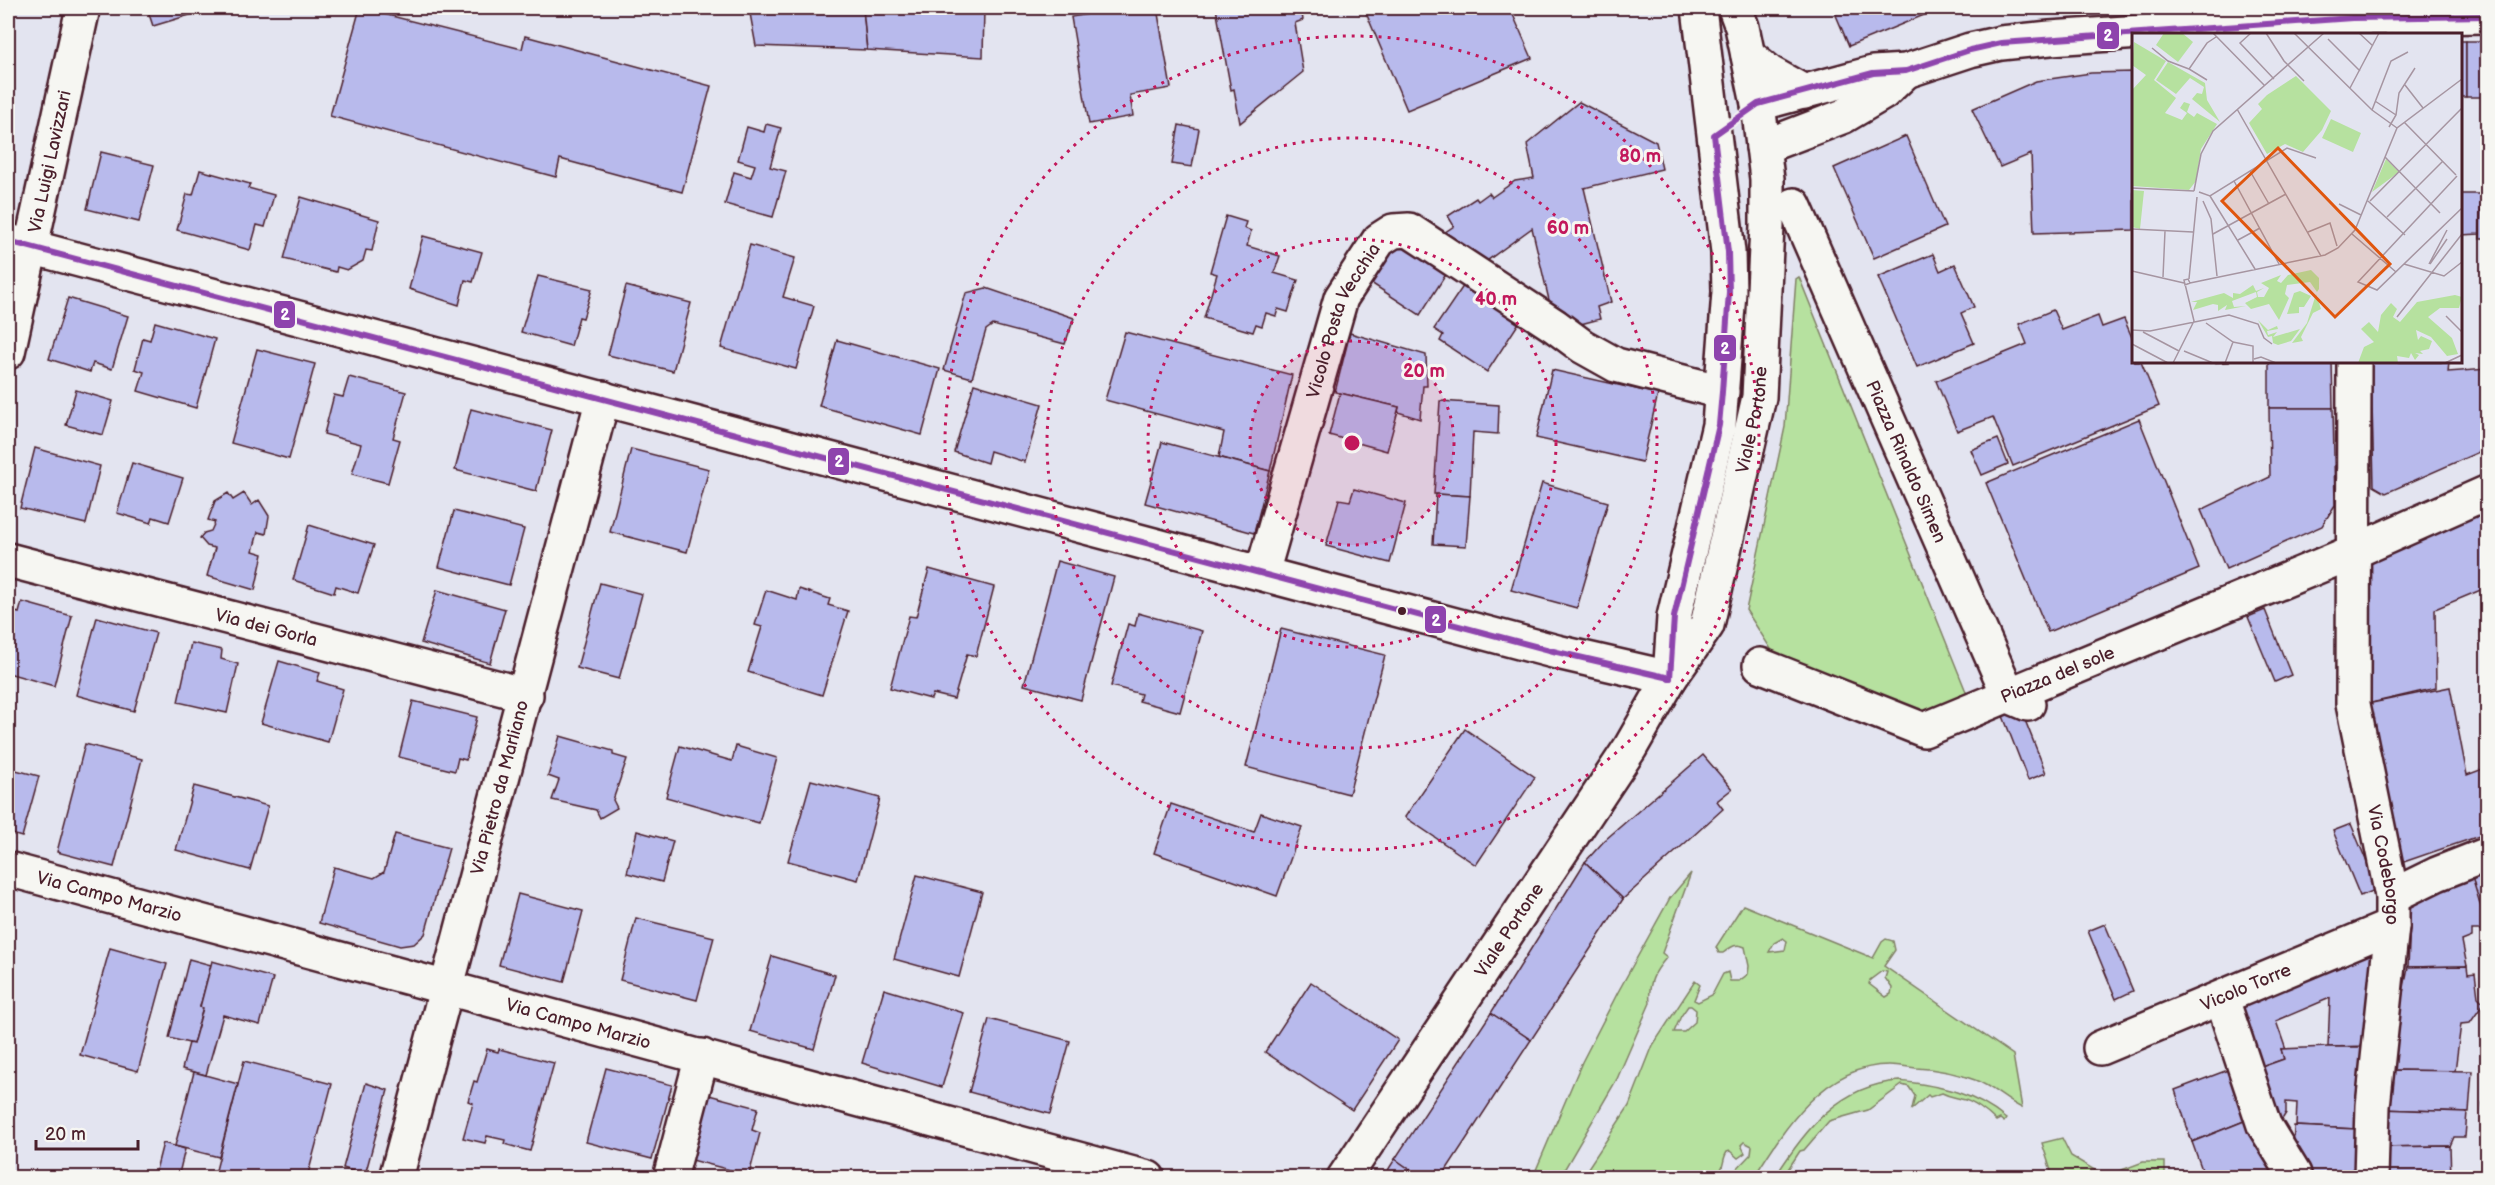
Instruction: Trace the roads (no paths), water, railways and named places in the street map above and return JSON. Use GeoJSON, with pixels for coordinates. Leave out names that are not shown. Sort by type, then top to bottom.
{"type":"FeatureCollection","features":[{"type":"Feature","properties":{"kind":"street","name":"Via Luigi Lavizzari"},"geometry":{"type":"LineString","coordinates":[[8,352],[19,244],[83,8]]}},
{"type":"Feature","properties":{"kind":"street","name":"Viale Portone"},"geometry":{"type":"LineString","coordinates":[[1670,678],[1674,618],[1719,425],[1730,292],[1728,252],[1699,8]]}},
{"type":"Feature","properties":{"kind":"street","name":"Viale Portone"},"geometry":{"type":"LineString","coordinates":[[1344,1178],[1630,748],[1670,678],[1707,625],[1759,397],[1768,206],[1758,104],[1742,27],[1735,8]]}},
{"type":"Feature","properties":{"kind":"street"},"geometry":{"type":"LineString","coordinates":[[2134,33],[2352,20],[2487,16]]}},
{"type":"Feature","properties":{"kind":"street"},"geometry":{"type":"LineString","coordinates":[[1714,135],[1758,104],[1872,74],[1906,71],[1970,50],[2001,43],[2132,33]]}},
{"type":"Feature","properties":{"kind":"street"},"geometry":{"type":"LineString","coordinates":[[1748,55],[1770,73],[1804,92]]}},
{"type":"Feature","properties":{"kind":"street"},"geometry":{"type":"LineString","coordinates":[[1714,135],[1763,147],[1844,116],[1883,93],[1906,71]]}},
{"type":"Feature","properties":{"kind":"street","name":"Piazza Rinaldo Simen"},"geometry":{"type":"LineString","coordinates":[[1794,205],[2020,701]]}},
{"type":"Feature","properties":{"kind":"street","name":"Vicolo Posta Vecchia"},"geometry":{"type":"LineString","coordinates":[[1262,573],[1341,298],[1379,240],[1393,231],[1409,230],[1556,326],[1582,346],[1616,365],[1722,392]]}},
{"type":"Feature","properties":{"kind":"street"},"geometry":{"type":"LineString","coordinates":[[19,244],[1600,663],[1670,678]]}},
{"type":"Feature","properties":{"kind":"street","name":"Via Codeborgo"},"geometry":{"type":"LineString","coordinates":[[2354,363],[2353,704],[2392,911],[2373,1106],[2371,1178]]}},
{"type":"Feature","properties":{"kind":"street","name":"Via Pietro da Marliano"},"geometry":{"type":"LineString","coordinates":[[396,1178],[603,398]]}},
{"type":"Feature","properties":{"kind":"street","name":"Piazza del sole"},"geometry":{"type":"LineString","coordinates":[[1760,665],[1924,730],[2020,701],[2487,492]]}},
{"type":"Feature","properties":{"kind":"street","name":"Via dei Gorla"},"geometry":{"type":"LineString","coordinates":[[8,560],[526,695]]}},
{"type":"Feature","properties":{"kind":"street","name":"Vicolo Torre"},"geometry":{"type":"LineString","coordinates":[[2100,1048],[2222,999],[2392,911],[2437,874],[2487,854]]}},
{"type":"Feature","properties":{"kind":"street","name":"Via Campo Marzio"},"geometry":{"type":"LineString","coordinates":[[8,869],[1148,1178]]}},
{"type":"Feature","properties":{"kind":"street"},"geometry":{"type":"LineString","coordinates":[[2222,999],[2264,1125],[2294,1174]]}},
{"type":"Feature","properties":{"kind":"street"},"geometry":{"type":"LineString","coordinates":[[670,1178],[702,1056]]}}]}
